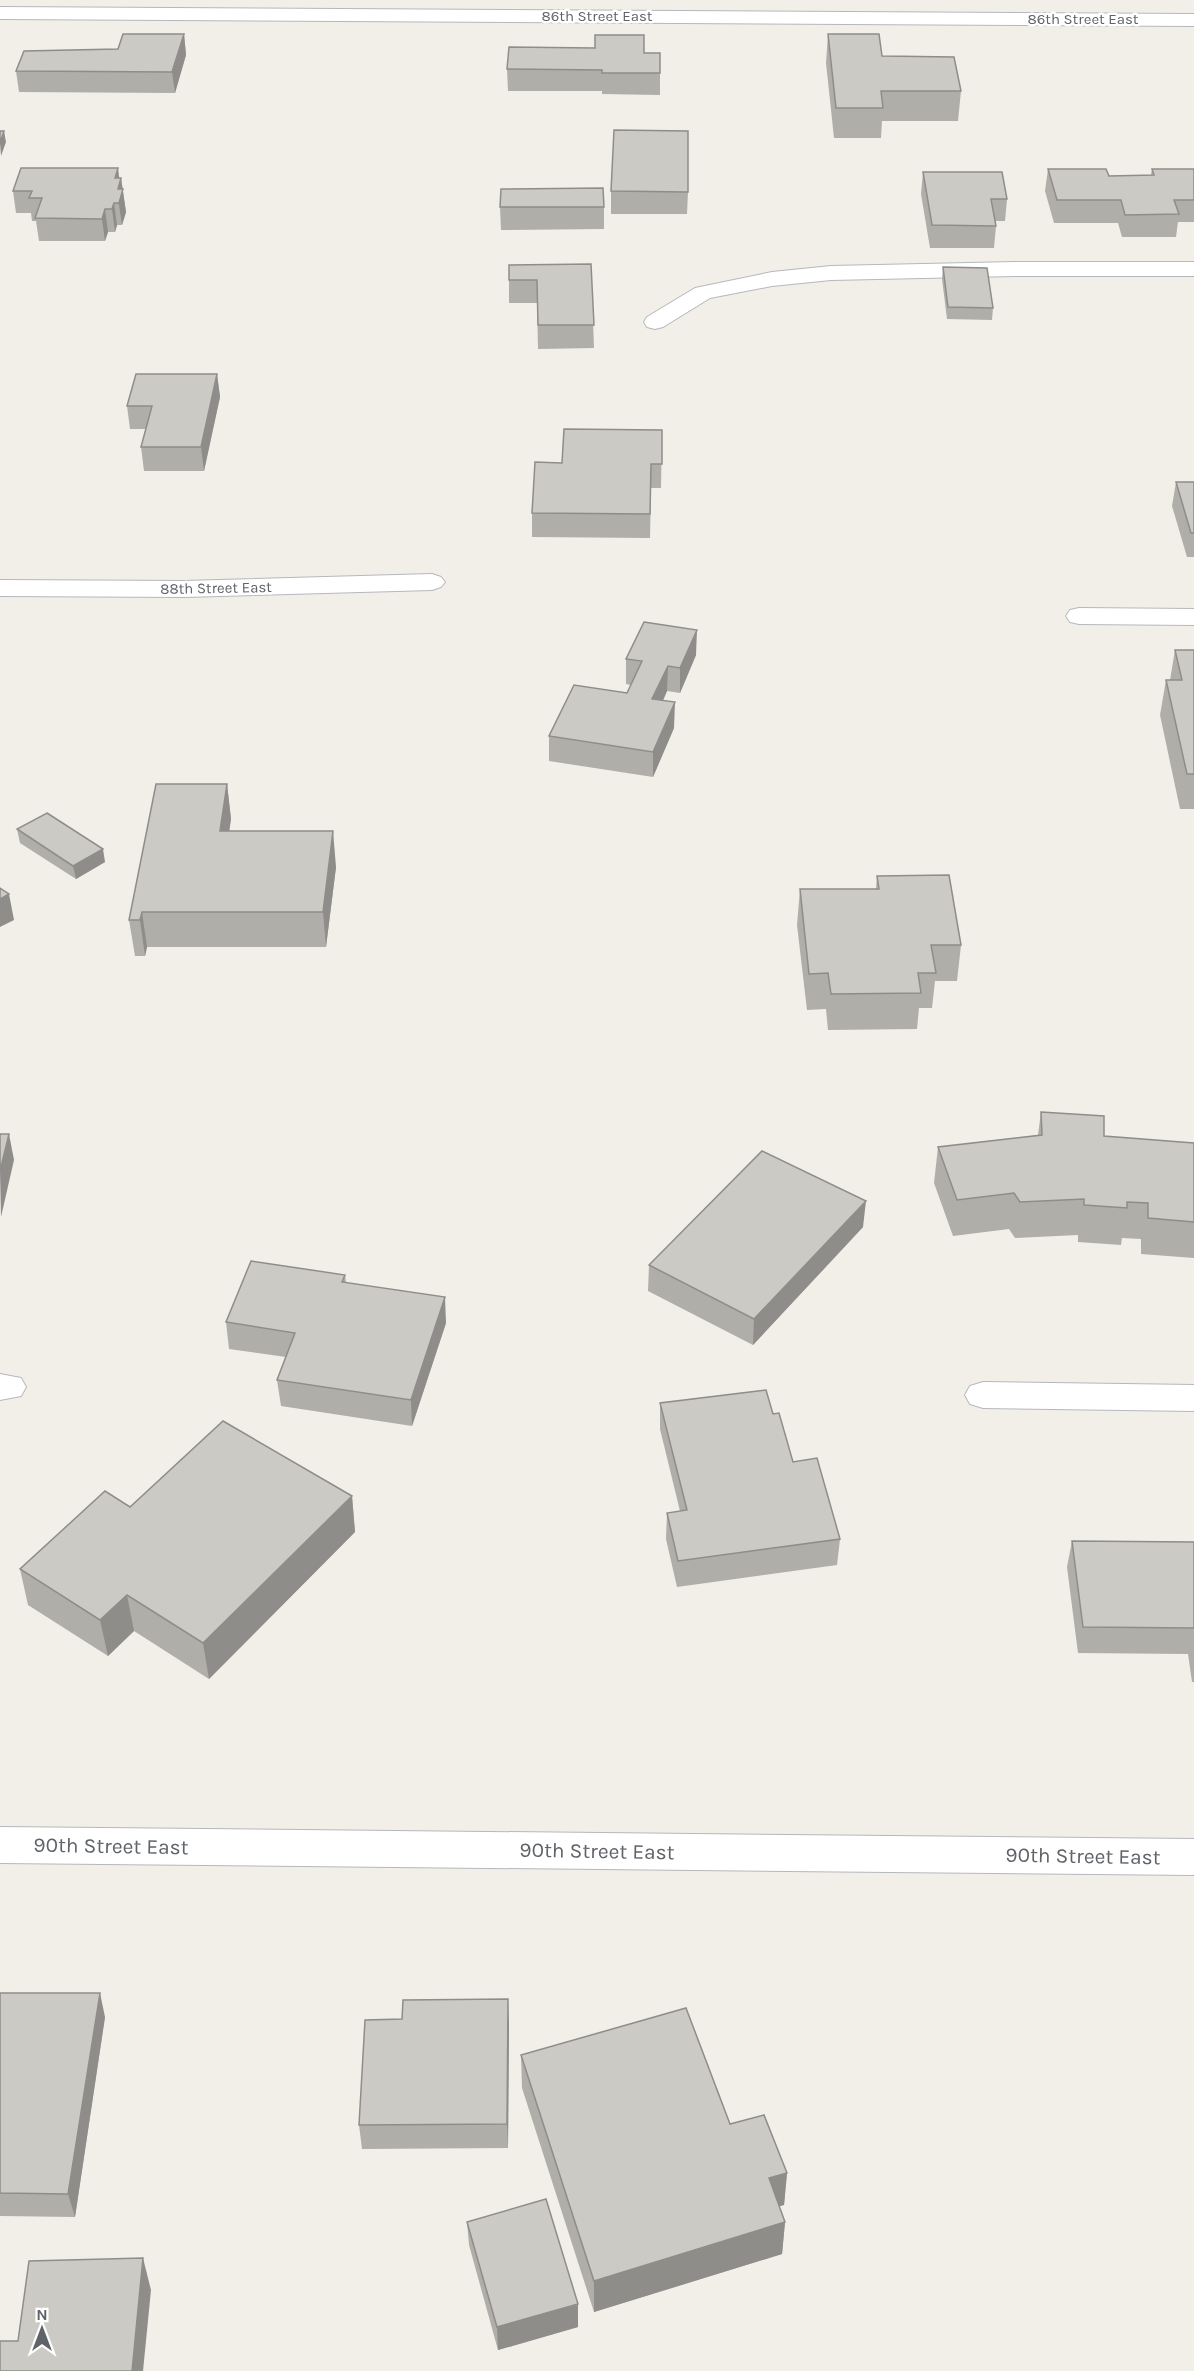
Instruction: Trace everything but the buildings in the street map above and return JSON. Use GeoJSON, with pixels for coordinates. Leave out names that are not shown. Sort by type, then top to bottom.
{"type":"FeatureCollection","features":[{"type":"Feature","properties":{"kind":"street","name":"86th Street East"},"geometry":{"type":"LineString","coordinates":[[0,14],[146,7],[1194,20]]}},
{"type":"Feature","properties":{"kind":"street"},"geometry":{"type":"LineString","coordinates":[[655,322],[703,292],[772,279],[831,273],[979,269],[1194,269]]}},
{"type":"Feature","properties":{"kind":"street","name":"88th Street East"},"geometry":{"type":"LineString","coordinates":[[0,588],[184,590],[432,582]]}},
{"type":"Feature","properties":{"kind":"street"},"geometry":{"type":"LineString","coordinates":[[1079,616],[1194,617]]}},
{"type":"Feature","properties":{"kind":"street"},"geometry":{"type":"LineString","coordinates":[[983,1395],[1194,1398]]}},
{"type":"Feature","properties":{"kind":"street","name":"90th Street East"},"geometry":{"type":"LineString","coordinates":[[0,1845],[1194,1857]]}}]}
